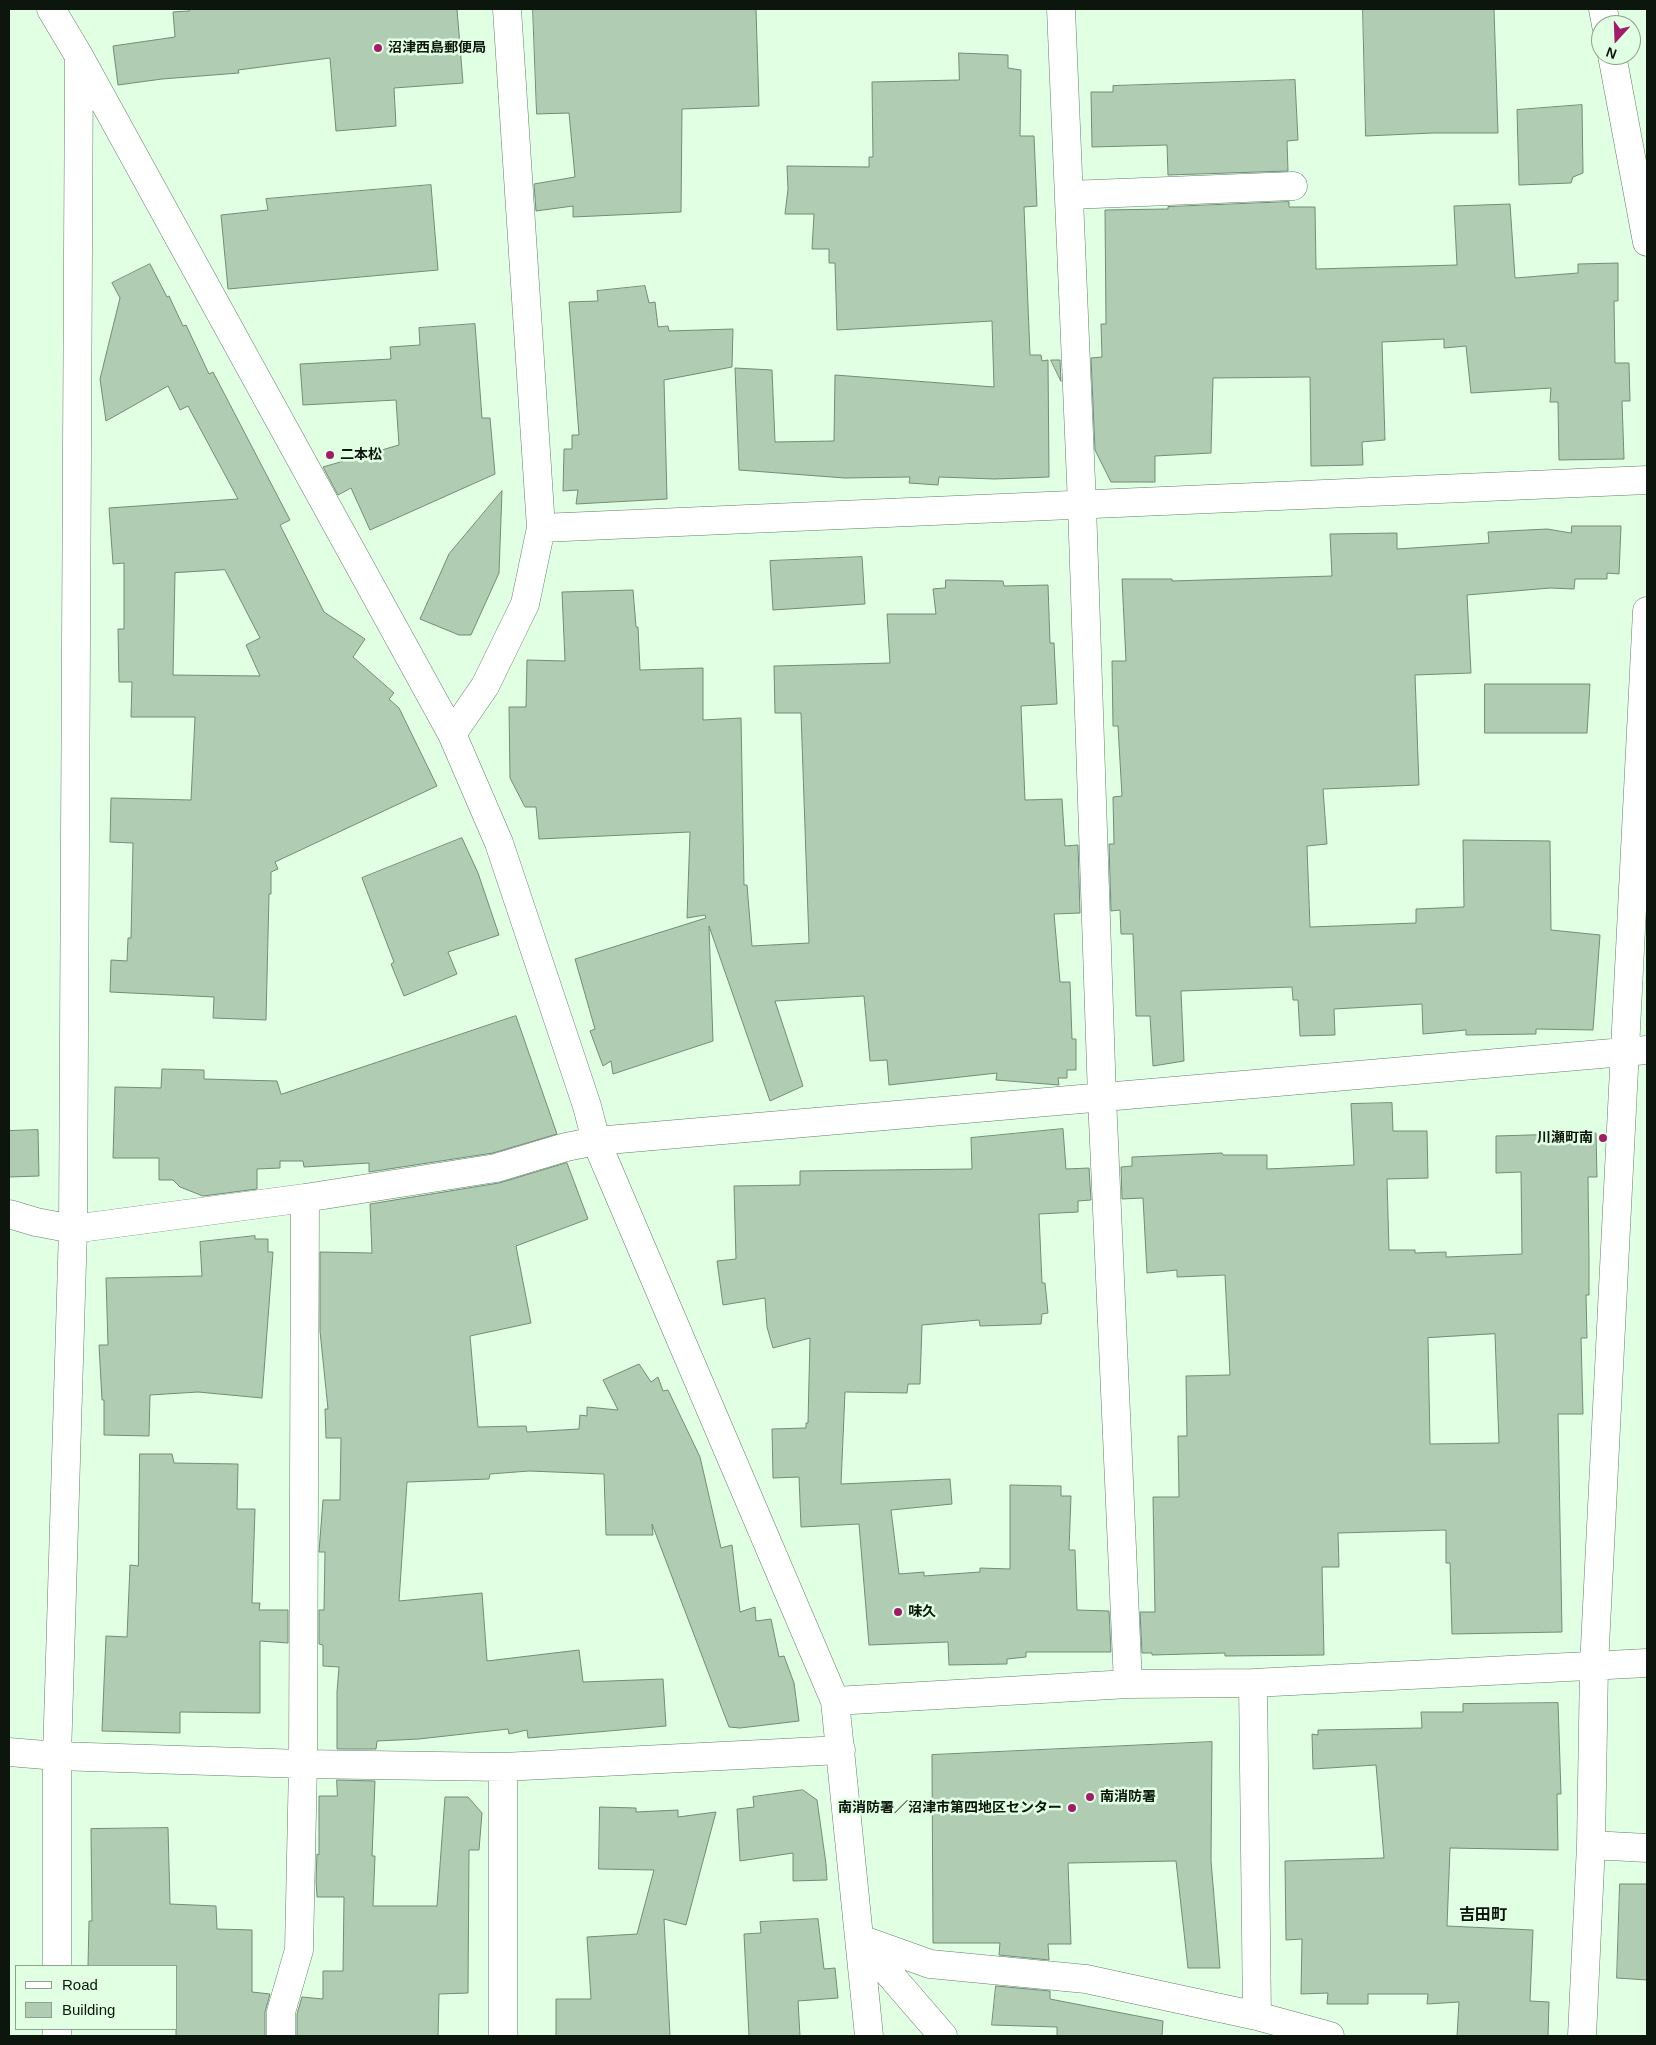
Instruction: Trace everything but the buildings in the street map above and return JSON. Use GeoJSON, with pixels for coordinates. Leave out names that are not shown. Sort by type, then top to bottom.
{"type":"FeatureCollection","features":[{"type":"Feature","properties":{"kind":"street"},"geometry":{"type":"LineString","coordinates":[[51,9],[79,56],[452,734],[498,843],[587,1106],[596,1141],[835,1701],[869,2036]]}},
{"type":"Feature","properties":{"kind":"street"},"geometry":{"type":"LineString","coordinates":[[452,734],[485,686],[525,604],[541,528],[507,9]]}},
{"type":"Feature","properties":{"kind":"street"},"geometry":{"type":"LineString","coordinates":[[1061,9],[1082,505],[1102,1097],[1128,1684]]}},
{"type":"Feature","properties":{"kind":"street"},"geometry":{"type":"LineString","coordinates":[[57,1965],[57,1756],[73,1229],[79,56]]}},
{"type":"Feature","properties":{"kind":"street"},"geometry":{"type":"LineString","coordinates":[[1614,65],[1647,242]]}},
{"type":"Feature","properties":{"kind":"street"},"geometry":{"type":"LineString","coordinates":[[1069,195],[1293,186]]}},
{"type":"Feature","properties":{"kind":"street"},"geometry":{"type":"LineString","coordinates":[[541,528],[1647,480]]}},
{"type":"Feature","properties":{"kind":"street"},"geometry":{"type":"LineString","coordinates":[[1582,2036],[1591,1844],[1594,1666],[1636,1051],[1647,611]]}},
{"type":"Feature","properties":{"kind":"street"},"geometry":{"type":"LineString","coordinates":[[9,1214],[36,1222],[73,1229],[305,1198],[496,1168],[566,1147],[596,1141],[1636,1051]]}},
{"type":"Feature","properties":{"kind":"street"},"geometry":{"type":"LineString","coordinates":[[281,2036],[281,2012],[299,1950],[303,1764],[305,1198]]}},
{"type":"Feature","properties":{"kind":"street"},"geometry":{"type":"LineString","coordinates":[[835,1701],[1128,1684],[1253,1683],[1647,1663]]}},
{"type":"Feature","properties":{"kind":"street"},"geometry":{"type":"LineString","coordinates":[[1253,1683],[1258,2016]]}},
{"type":"Feature","properties":{"kind":"street"},"geometry":{"type":"LineString","coordinates":[[9,1752],[57,1756],[303,1764],[504,1767],[841,1750]]}},
{"type":"Feature","properties":{"kind":"street"},"geometry":{"type":"LineString","coordinates":[[503,2036],[504,1767]]}},
{"type":"Feature","properties":{"kind":"street"},"geometry":{"type":"LineString","coordinates":[[1591,1844],[1647,1848]]}},
{"type":"Feature","properties":{"kind":"street"},"geometry":{"type":"LineString","coordinates":[[860,1939],[930,1964],[1086,1979],[1258,2016],[1330,2036]]}},
{"type":"Feature","properties":{"kind":"street"},"geometry":{"type":"LineString","coordinates":[[860,1939],[943,2036]]}},
{"type":"Feature","properties":{"kind":"place","name":"沼津西島郵便局"},"geometry":{"type":"Point","coordinates":[378,48]}},
{"type":"Feature","properties":{"kind":"place","name":"二本松"},"geometry":{"type":"Point","coordinates":[330,455]}},
{"type":"Feature","properties":{"kind":"place","name":"川瀬町南"},"geometry":{"type":"Point","coordinates":[1603,1138]}},
{"type":"Feature","properties":{"kind":"place","name":"味久"},"geometry":{"type":"Point","coordinates":[898,1612]}},
{"type":"Feature","properties":{"kind":"place","name":"南消防署"},"geometry":{"type":"Point","coordinates":[1090,1797]}},
{"type":"Feature","properties":{"kind":"place","name":"南消防署／沼津市第四地区センター"},"geometry":{"type":"Point","coordinates":[1072,1808]}},
{"type":"Feature","properties":{"kind":"district","name":"吉田町"},"geometry":{"type":"Point","coordinates":[1483,1916]}}]}
